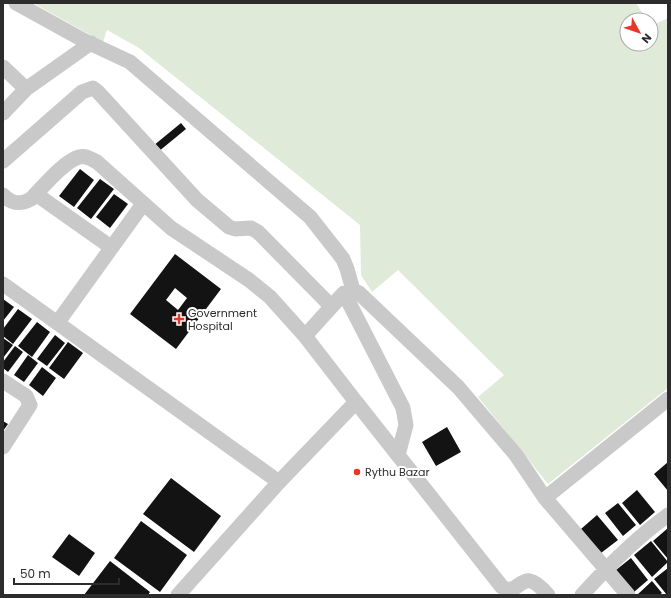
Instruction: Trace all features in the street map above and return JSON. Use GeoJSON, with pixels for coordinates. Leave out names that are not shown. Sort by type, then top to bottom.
{"type":"FeatureCollection","features":[{"type":"Feature","properties":{"kind":"street"},"geometry":{"type":"LineString","coordinates":[[16,3],[130,62],[310,217],[343,259],[347,269],[348,292],[403,408],[406,425],[398,455]]}},
{"type":"Feature","properties":{"kind":"street"},"geometry":{"type":"LineString","coordinates":[[3,113],[26,89],[91,43]]}},
{"type":"Feature","properties":{"kind":"street"},"geometry":{"type":"LineString","coordinates":[[3,66],[26,89]]}},
{"type":"Feature","properties":{"kind":"street"},"geometry":{"type":"LineString","coordinates":[[3,161],[82,92],[93,88],[197,200],[229,227],[235,229],[251,228],[258,232],[331,306]]}},
{"type":"Feature","properties":{"kind":"street"},"geometry":{"type":"LineString","coordinates":[[3,195],[12,202],[18,204],[24,203],[36,194],[71,161],[80,157],[88,157],[97,162],[171,228],[259,288],[280,306],[502,587],[507,590],[513,589],[526,581],[533,580],[539,584],[548,595]]}},
{"type":"Feature","properties":{"kind":"street"},"geometry":{"type":"LineString","coordinates":[[36,194],[111,247]]}},
{"type":"Feature","properties":{"kind":"street"},"geometry":{"type":"LineString","coordinates":[[58,322],[143,204]]}},
{"type":"Feature","properties":{"kind":"street"},"geometry":{"type":"LineString","coordinates":[[3,284],[279,482]]}},
{"type":"Feature","properties":{"kind":"street"},"geometry":{"type":"LineString","coordinates":[[305,336],[331,306],[348,292],[359,293],[450,377],[516,455],[545,498],[628,595]]}},
{"type":"Feature","properties":{"kind":"street"},"geometry":{"type":"LineString","coordinates":[[3,381],[26,396],[30,406],[3,447]]}},
{"type":"Feature","properties":{"kind":"street"},"geometry":{"type":"LineString","coordinates":[[181,594],[279,482],[356,402]]}},
{"type":"Feature","properties":{"kind":"street"},"geometry":{"type":"LineString","coordinates":[[545,498],[666,404]]}},
{"type":"Feature","properties":{"kind":"street"},"geometry":{"type":"LineString","coordinates":[[582,595],[606,568],[645,533],[668,515]]}},
{"type":"Feature","properties":{"kind":"green space"},"geometry":{"type":"Polygon","coordinates":[[[33,3],[636,3],[642,12],[619,12],[619,52],[659,52],[659,22],[668,18],[668,388],[548,484],[478,397],[504,375],[398,270],[372,292],[361,275],[360,225],[139,48],[107,30],[103,42],[33,3]]]}},
{"type":"Feature","properties":{"kind":"building"},"geometry":{"type":"Polygon","coordinates":[[[181,123],[186,129],[158,152],[153,146],[181,123]]]}},
{"type":"Feature","properties":{"kind":"building"},"geometry":{"type":"Polygon","coordinates":[[[80,169],[94,180],[74,207],[59,196],[80,169]]]}},
{"type":"Feature","properties":{"kind":"building"},"geometry":{"type":"Polygon","coordinates":[[[100,179],[114,189],[91,219],[77,208],[100,179]]]}},
{"type":"Feature","properties":{"kind":"building"},"geometry":{"type":"Polygon","coordinates":[[[114,194],[128,204],[110,228],[96,217],[114,194]]]}},
{"type":"Feature","properties":{"kind":"building"},"geometry":{"type":"Polygon","coordinates":[[[175,254],[221,289],[176,349],[130,314],[175,254]],[[175,288],[166,300],[178,310],[187,298],[175,288]]]}},
{"type":"Feature","properties":{"kind":"building"},"geometry":{"type":"Polygon","coordinates":[[[3,299],[14,307],[3,321],[3,299]]]}},
{"type":"Feature","properties":{"kind":"building"},"geometry":{"type":"Polygon","coordinates":[[[18,309],[32,319],[13,344],[3,336],[3,329],[18,309]]]}},
{"type":"Feature","properties":{"kind":"building"},"geometry":{"type":"Polygon","coordinates":[[[37,322],[50,332],[32,357],[18,346],[37,322]]]}},
{"type":"Feature","properties":{"kind":"building"},"geometry":{"type":"Polygon","coordinates":[[[55,335],[65,343],[47,366],[37,359],[55,335]]]}},
{"type":"Feature","properties":{"kind":"building"},"geometry":{"type":"Polygon","coordinates":[[[3,338],[13,345],[3,358],[3,338]]]}},
{"type":"Feature","properties":{"kind":"building"},"geometry":{"type":"Polygon","coordinates":[[[68,342],[83,353],[64,379],[49,368],[68,342]]]}},
{"type":"Feature","properties":{"kind":"building"},"geometry":{"type":"Polygon","coordinates":[[[15,346],[23,352],[8,372],[3,368],[3,362],[15,346]]]}},
{"type":"Feature","properties":{"kind":"building"},"geometry":{"type":"Polygon","coordinates":[[[28,355],[38,363],[24,382],[14,375],[28,355]]]}},
{"type":"Feature","properties":{"kind":"building"},"geometry":{"type":"Polygon","coordinates":[[[42,367],[56,378],[43,396],[29,385],[42,367]]]}},
{"type":"Feature","properties":{"kind":"building"},"geometry":{"type":"Polygon","coordinates":[[[3,421],[8,424],[3,431],[3,421]]]}},
{"type":"Feature","properties":{"kind":"building"},"geometry":{"type":"Polygon","coordinates":[[[447,427],[461,452],[436,466],[422,442],[447,427]]]}},
{"type":"Feature","properties":{"kind":"building"},"geometry":{"type":"Polygon","coordinates":[[[668,462],[668,491],[654,474],[668,462]]]}},
{"type":"Feature","properties":{"kind":"building"},"geometry":{"type":"Polygon","coordinates":[[[171,478],[221,516],[194,552],[143,514],[171,478]]]}},
{"type":"Feature","properties":{"kind":"building"},"geometry":{"type":"Polygon","coordinates":[[[637,490],[655,512],[640,525],[622,503],[637,490]]]}},
{"type":"Feature","properties":{"kind":"building"},"geometry":{"type":"Polygon","coordinates":[[[618,503],[636,525],[623,536],[605,513],[618,503]]]}},
{"type":"Feature","properties":{"kind":"building"},"geometry":{"type":"Polygon","coordinates":[[[597,515],[618,540],[601,553],[581,529],[597,515]]]}},
{"type":"Feature","properties":{"kind":"building"},"geometry":{"type":"Polygon","coordinates":[[[141,521],[187,555],[160,592],[114,558],[141,521]]]}},
{"type":"Feature","properties":{"kind":"building"},"geometry":{"type":"Polygon","coordinates":[[[668,528],[668,559],[653,541],[668,528]]]}},
{"type":"Feature","properties":{"kind":"building"},"geometry":{"type":"Polygon","coordinates":[[[69,534],[95,553],[79,576],[52,557],[69,534]]]}},
{"type":"Feature","properties":{"kind":"building"},"geometry":{"type":"Polygon","coordinates":[[[651,541],[668,562],[652,577],[634,555],[651,541]]]}},
{"type":"Feature","properties":{"kind":"building"},"geometry":{"type":"Polygon","coordinates":[[[631,558],[648,580],[634,592],[616,570],[631,558]]]}},
{"type":"Feature","properties":{"kind":"building"},"geometry":{"type":"Polygon","coordinates":[[[110,561],[150,592],[148,595],[84,595],[110,561]]]}},
{"type":"Feature","properties":{"kind":"building"},"geometry":{"type":"Polygon","coordinates":[[[668,568],[668,595],[667,595],[654,579],[668,568]]]}},
{"type":"Feature","properties":{"kind":"building"},"geometry":{"type":"Polygon","coordinates":[[[652,581],[662,593],[659,595],[637,595],[652,581]]]}},
{"type":"Feature","properties":{"kind":"place","name":"Government Hospital"},"geometry":{"type":"Point","coordinates":[179,319]}},
{"type":"Feature","properties":{"kind":"place","name":"Rythu Bazar"},"geometry":{"type":"Point","coordinates":[357,472]}}]}
